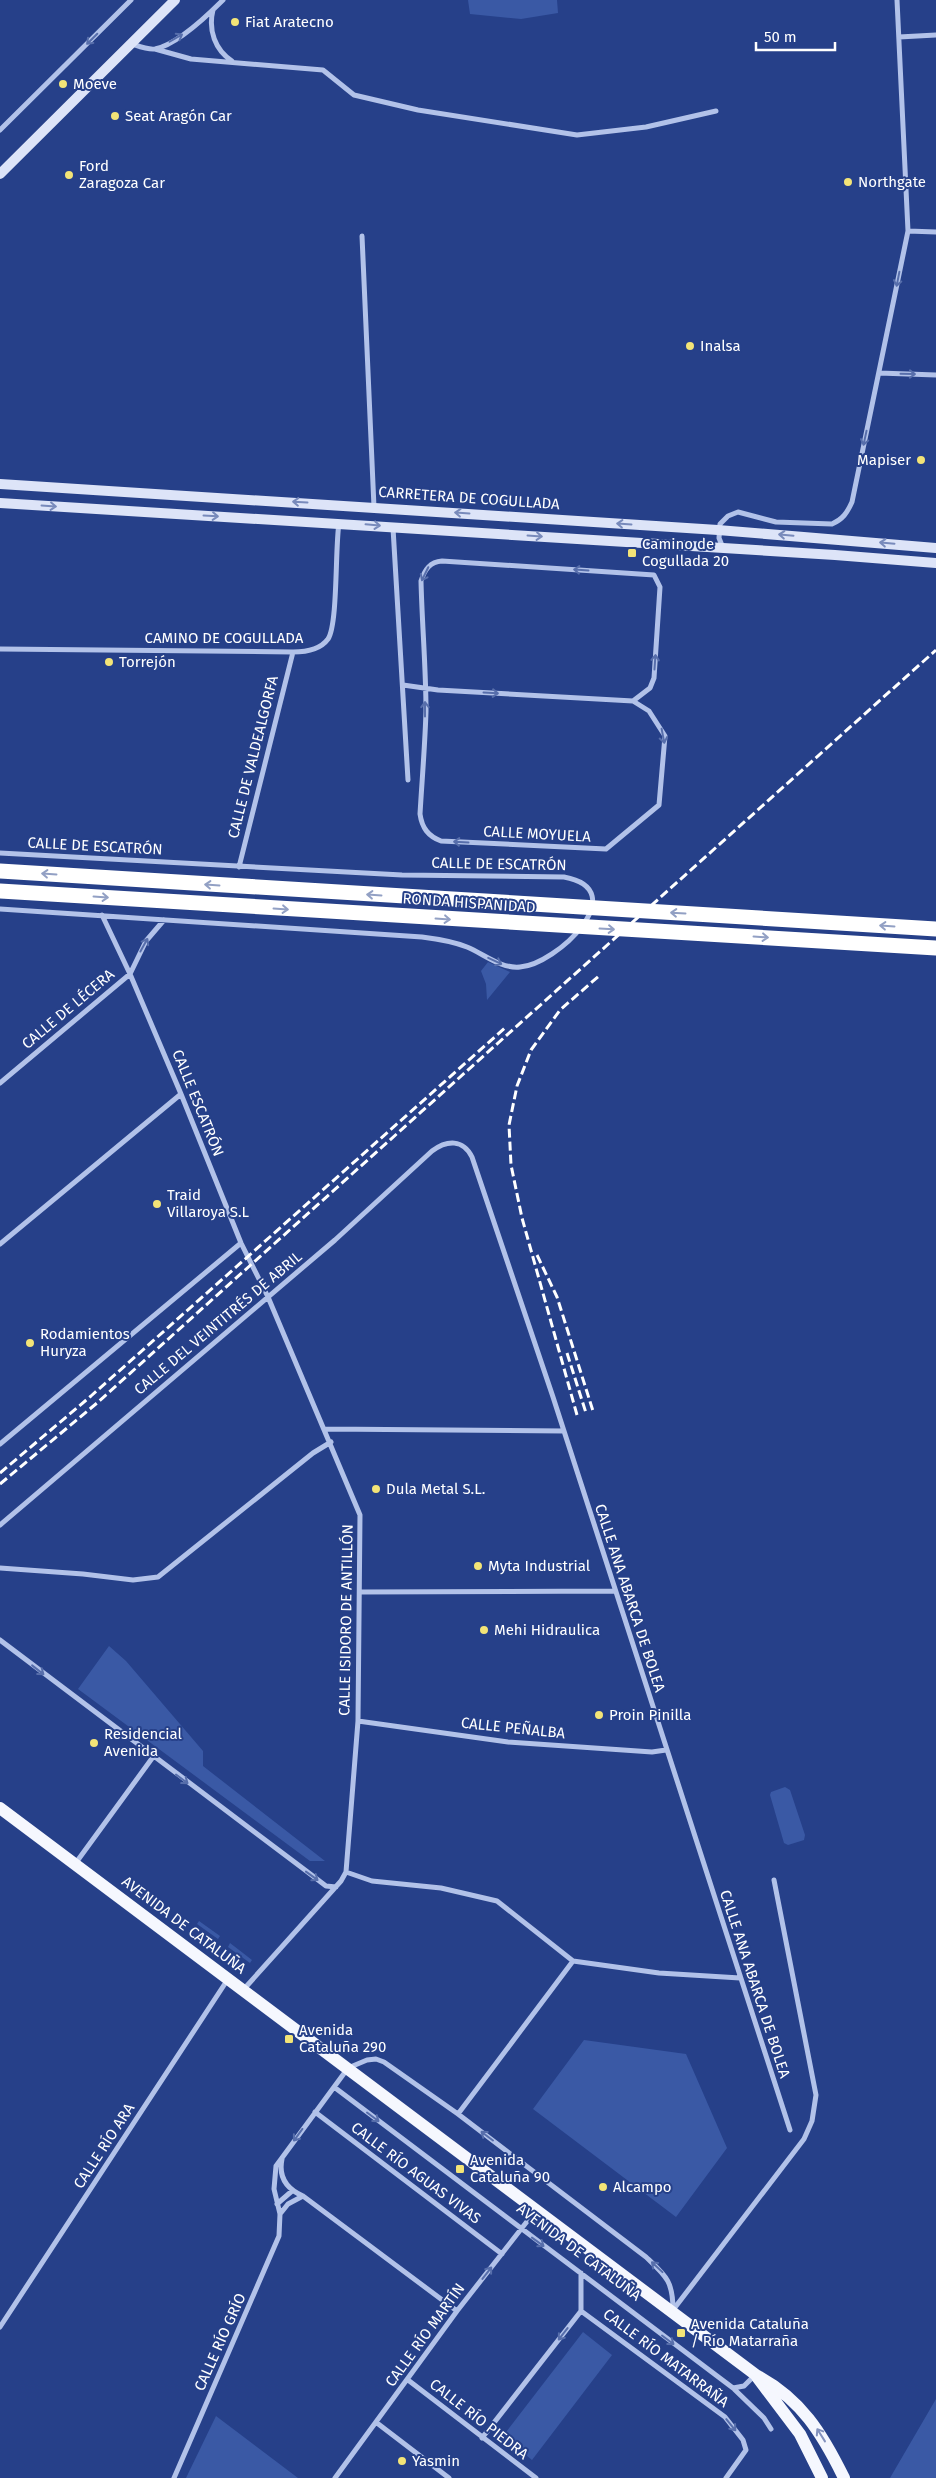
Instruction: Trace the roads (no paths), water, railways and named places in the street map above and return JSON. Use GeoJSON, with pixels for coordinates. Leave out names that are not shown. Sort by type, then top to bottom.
{"type":"FeatureCollection","features":[{"type":"Feature","properties":{"kind":"highway","name":"RONDA HISPANIDAD"},"geometry":{"type":"LineString","coordinates":[[3,870],[527,905],[936,929]]}},
{"type":"Feature","properties":{"kind":"highway","name":"RONDA HISPANIDAD"},"geometry":{"type":"LineString","coordinates":[[0,891],[523,925],[713,934],[936,948]]}},
{"type":"Feature","properties":{"kind":"main road","name":"AVENIDA DE CATALUÑA"},"geometry":{"type":"LineString","coordinates":[[0,1808],[673,2310],[756,2375],[777,2386],[798,2404],[820,2434],[844,2478]]}},
{"type":"Feature","properties":{"kind":"main road","name":"AVENIDA DE CATALUÑA"},"geometry":{"type":"LineString","coordinates":[[756,2375],[800,2434],[822,2478]]}},
{"type":"Feature","properties":{"kind":"street"},"geometry":{"type":"LineString","coordinates":[[0,130],[133,0]]}},
{"type":"Feature","properties":{"kind":"street"},"geometry":{"type":"LineString","coordinates":[[0,174],[175,0]]}},
{"type":"Feature","properties":{"kind":"street"},"geometry":{"type":"LineString","coordinates":[[155,49],[189,30],[223,0]]}},
{"type":"Feature","properties":{"kind":"street"},"geometry":{"type":"LineString","coordinates":[[723,549],[718,530],[720,524],[728,516],[738,512],[776,522],[823,525],[840,520],[847,513],[852,502],[908,232],[897,0]]}},
{"type":"Feature","properties":{"kind":"street"},"geometry":{"type":"LineString","coordinates":[[213,10],[211,27],[216,46],[224,56],[233,62]]}},
{"type":"Feature","properties":{"kind":"street"},"geometry":{"type":"LineString","coordinates":[[899,37],[936,35]]}},
{"type":"Feature","properties":{"kind":"street"},"geometry":{"type":"LineString","coordinates":[[131,44],[191,59],[323,70],[354,95],[418,110],[577,135],[646,128],[716,111]]}},
{"type":"Feature","properties":{"kind":"street"},"geometry":{"type":"LineString","coordinates":[[908,232],[936,232]]}},
{"type":"Feature","properties":{"kind":"street"},"geometry":{"type":"LineString","coordinates":[[362,236],[374,507]]}},
{"type":"Feature","properties":{"kind":"street"},"geometry":{"type":"LineString","coordinates":[[879,373],[936,375]]}},
{"type":"Feature","properties":{"kind":"street","name":"CARRETERA DE COGULLADA"},"geometry":{"type":"LineString","coordinates":[[0,484],[718,530],[936,548]]}},
{"type":"Feature","properties":{"kind":"street"},"geometry":{"type":"LineString","coordinates":[[0,503],[339,523],[936,563]]}},
{"type":"Feature","properties":{"kind":"street","name":"CAMINO DE COGULLADA"},"geometry":{"type":"LineString","coordinates":[[0,649],[293,652],[319,647],[332,632],[336,542],[339,523]]}},
{"type":"Feature","properties":{"kind":"street"},"geometry":{"type":"LineString","coordinates":[[393,527],[408,780]]}},
{"type":"Feature","properties":{"kind":"street","name":"CALLE MOYUELA"},"geometry":{"type":"LineString","coordinates":[[442,561],[654,575],[660,587],[654,678],[650,688],[633,701],[649,711],[665,736],[662,797],[654,811],[612,847],[599,850],[451,842],[433,838],[422,825],[420,814],[425,688],[421,581],[426,569],[431,564],[442,561]]}},
{"type":"Feature","properties":{"kind":"street","name":"CALLE DE VALDEALGORFA"},"geometry":{"type":"LineString","coordinates":[[238,867],[293,652]]}},
{"type":"Feature","properties":{"kind":"street"},"geometry":{"type":"LineString","coordinates":[[403,685],[633,701]]}},
{"type":"Feature","properties":{"kind":"street","name":"CALLE DE ESCATRÓN"},"geometry":{"type":"LineString","coordinates":[[0,853],[402,875],[564,877],[578,880],[586,886],[591,893],[593,908],[588,921],[552,954],[536,964],[520,967],[501,964],[455,943],[422,937],[0,908]]}},
{"type":"Feature","properties":{"kind":"street"},"geometry":{"type":"LineString","coordinates":[[0,896],[31,893]]}},
{"type":"Feature","properties":{"kind":"street","name":"CALLE ESCATRÓN"},"geometry":{"type":"LineString","coordinates":[[102,915],[130,974],[181,1094],[241,1243]]}},
{"type":"Feature","properties":{"kind":"street"},"geometry":{"type":"LineString","coordinates":[[130,974],[146,941],[164,920]]}},
{"type":"Feature","properties":{"kind":"street","name":"CALLE DE LÉCERA"},"geometry":{"type":"LineString","coordinates":[[0,1084],[130,974]]}},
{"type":"Feature","properties":{"kind":"street"},"geometry":{"type":"LineString","coordinates":[[0,1244],[181,1094]]}},
{"type":"Feature","properties":{"kind":"street","name":"CALLE DEL VEINTITRÉS DE ABRIL"},"geometry":{"type":"LineString","coordinates":[[0,1525],[335,1240],[432,1151],[445,1143],[452,1142]]}},
{"type":"Feature","properties":{"kind":"street","name":"CALLE ANA ABARCA DE BOLEA"},"geometry":{"type":"LineString","coordinates":[[452,1142],[465,1146],[472,1156],[564,1431],[790,2130]]}},
{"type":"Feature","properties":{"kind":"street"},"geometry":{"type":"LineString","coordinates":[[0,1444],[241,1243]]}},
{"type":"Feature","properties":{"kind":"street","name":"CALLE ISIDORO DE ANTILLÓN"},"geometry":{"type":"LineString","coordinates":[[241,1243],[268,1297],[331,1442],[360,1515],[358,1722],[346,1872]]}},
{"type":"Feature","properties":{"kind":"street"},"geometry":{"type":"LineString","coordinates":[[325,1429],[564,1431]]}},
{"type":"Feature","properties":{"kind":"street"},"geometry":{"type":"LineString","coordinates":[[1,1567],[133,1580],[158,1577],[313,1453],[331,1442]]}},
{"type":"Feature","properties":{"kind":"street"},"geometry":{"type":"LineString","coordinates":[[360,1592],[615,1590]]}},
{"type":"Feature","properties":{"kind":"street"},"geometry":{"type":"LineString","coordinates":[[0,1640],[326,1886],[336,1887]]}},
{"type":"Feature","properties":{"kind":"street","name":"CALLE PEÑALBA"},"geometry":{"type":"LineString","coordinates":[[358,1722],[508,1742],[652,1752],[666,1750]]}},
{"type":"Feature","properties":{"kind":"street"},"geometry":{"type":"LineString","coordinates":[[75,1864],[153,1757]]}},
{"type":"Feature","properties":{"kind":"street"},"geometry":{"type":"LineString","coordinates":[[243,1990],[336,1887],[346,1872],[372,1881],[441,1888],[497,1901],[573,1961],[659,1973],[740,1978]]}},
{"type":"Feature","properties":{"kind":"street"},"geometry":{"type":"LineString","coordinates":[[673,2310],[804,2139],[812,2120],[816,2095],[774,1880]]}},
{"type":"Feature","properties":{"kind":"street"},"geometry":{"type":"LineString","coordinates":[[326,1886],[329,1894]]}},
{"type":"Feature","properties":{"kind":"street"},"geometry":{"type":"LineString","coordinates":[[458,2114],[573,1961]]}},
{"type":"Feature","properties":{"kind":"street","name":"CALLE RÍO ARA"},"geometry":{"type":"LineString","coordinates":[[0,2327],[228,1978]]}},
{"type":"Feature","properties":{"kind":"street"},"geometry":{"type":"LineString","coordinates":[[348,2068],[367,2060],[384,2062],[458,2114],[656,2266],[669,2280],[672,2287],[673,2310]]}},
{"type":"Feature","properties":{"kind":"street","name":"CALLE RÍO GRÍO"},"geometry":{"type":"LineString","coordinates":[[174,2478],[276,2244],[280,2214],[274,2189],[274,2170],[348,2068]]}},
{"type":"Feature","properties":{"kind":"street","name":"AVENIDA DE CATALUÑA"},"geometry":{"type":"LineString","coordinates":[[334,2087],[733,2388],[764,2418],[770,2429]]}},
{"type":"Feature","properties":{"kind":"street","name":"CALLE RÍO AGUAS VIVAS"},"geometry":{"type":"LineString","coordinates":[[315,2112],[502,2254]]}},
{"type":"Feature","properties":{"kind":"street"},"geometry":{"type":"LineString","coordinates":[[283,2156],[282,2176],[292,2191],[304,2196],[457,2311]]}},
{"type":"Feature","properties":{"kind":"street"},"geometry":{"type":"LineString","coordinates":[[277,2204],[292,2191]]}},
{"type":"Feature","properties":{"kind":"street"},"geometry":{"type":"LineString","coordinates":[[280,2214],[288,2204],[304,2196]]}},
{"type":"Feature","properties":{"kind":"street","name":"CALLE RÍO MARTÍN"},"geometry":{"type":"LineString","coordinates":[[335,2478],[457,2311],[536,2209]]}},
{"type":"Feature","properties":{"kind":"street","name":"CALLE RÍO MATARRAÑA"},"geometry":{"type":"LineString","coordinates":[[482,2438],[581,2311],[581,2274]]}},
{"type":"Feature","properties":{"kind":"street","name":"CALLE RÍO MATARRAÑA"},"geometry":{"type":"LineString","coordinates":[[581,2311],[724,2417],[743,2440],[746,2450],[726,2478]]}},
{"type":"Feature","properties":{"kind":"street"},"geometry":{"type":"LineString","coordinates":[[733,2388],[744,2386],[756,2375]]}},
{"type":"Feature","properties":{"kind":"street","name":"CALLE RÍO PIEDRA"},"geometry":{"type":"LineString","coordinates":[[408,2380],[536,2478]]}},
{"type":"Feature","properties":{"kind":"street"},"geometry":{"type":"LineString","coordinates":[[377,2423],[449,2478]]}},
{"type":"Feature","properties":{"kind":"railway"},"geometry":{"type":"LineString","coordinates":[[0,1484],[97,1403],[936,650]]}},
{"type":"Feature","properties":{"kind":"railway"},"geometry":{"type":"LineString","coordinates":[[577,1415],[522,1218],[511,1165],[509,1125],[517,1086],[531,1050],[560,1010],[600,975]]}},
{"type":"Feature","properties":{"kind":"railway"},"geometry":{"type":"LineString","coordinates":[[0,1473],[91,1396],[506,1027]]}},
{"type":"Feature","properties":{"kind":"railway"},"geometry":{"type":"LineString","coordinates":[[537,1255],[557,1297],[593,1411]]}},
{"type":"Feature","properties":{"kind":"railway"},"geometry":{"type":"LineString","coordinates":[[567,1353],[586,1413]]}},
{"type":"Feature","properties":{"kind":"place","name":"Fiat Aratecno"},"geometry":{"type":"Point","coordinates":[235,22]}},
{"type":"Feature","properties":{"kind":"place","name":"Moeve"},"geometry":{"type":"Point","coordinates":[63,84]}},
{"type":"Feature","properties":{"kind":"place","name":"Seat Aragón Car"},"geometry":{"type":"Point","coordinates":[115,116]}},
{"type":"Feature","properties":{"kind":"place","name":"Ford Zaragoza Car"},"geometry":{"type":"Point","coordinates":[69,175]}},
{"type":"Feature","properties":{"kind":"place","name":"Northgate"},"geometry":{"type":"Point","coordinates":[848,182]}},
{"type":"Feature","properties":{"kind":"place","name":"Inalsa"},"geometry":{"type":"Point","coordinates":[690,346]}},
{"type":"Feature","properties":{"kind":"place","name":"Mapiser"},"geometry":{"type":"Point","coordinates":[921,460]}},
{"type":"Feature","properties":{"kind":"place","name":"Camino de Cogullada 20"},"geometry":{"type":"Point","coordinates":[632,553]}},
{"type":"Feature","properties":{"kind":"place","name":"Torrejón"},"geometry":{"type":"Point","coordinates":[109,662]}},
{"type":"Feature","properties":{"kind":"place","name":"Traid Villaroya S.L"},"geometry":{"type":"Point","coordinates":[157,1204]}},
{"type":"Feature","properties":{"kind":"place","name":"Rodamientos Huryza"},"geometry":{"type":"Point","coordinates":[30,1343]}},
{"type":"Feature","properties":{"kind":"place","name":"Dula Metal S.L."},"geometry":{"type":"Point","coordinates":[376,1489]}},
{"type":"Feature","properties":{"kind":"place","name":"Myta Industrial"},"geometry":{"type":"Point","coordinates":[478,1566]}},
{"type":"Feature","properties":{"kind":"place","name":"Mehi Hidraulica"},"geometry":{"type":"Point","coordinates":[484,1630]}},
{"type":"Feature","properties":{"kind":"place","name":"Proin Pinilla"},"geometry":{"type":"Point","coordinates":[599,1715]}},
{"type":"Feature","properties":{"kind":"place","name":"Residencial Avenida"},"geometry":{"type":"Point","coordinates":[94,1743]}},
{"type":"Feature","properties":{"kind":"place","name":"Avenida Cataluña 290"},"geometry":{"type":"Point","coordinates":[289,2039]}},
{"type":"Feature","properties":{"kind":"place","name":"Avenida Cataluña 90"},"geometry":{"type":"Point","coordinates":[460,2169]}},
{"type":"Feature","properties":{"kind":"place","name":"Alcampo"},"geometry":{"type":"Point","coordinates":[603,2187]}},
{"type":"Feature","properties":{"kind":"place","name":"Avenida Cataluña / Río Matarraña"},"geometry":{"type":"Point","coordinates":[681,2333]}},
{"type":"Feature","properties":{"kind":"place","name":"Yasmin"},"geometry":{"type":"Point","coordinates":[402,2461]}}]}
